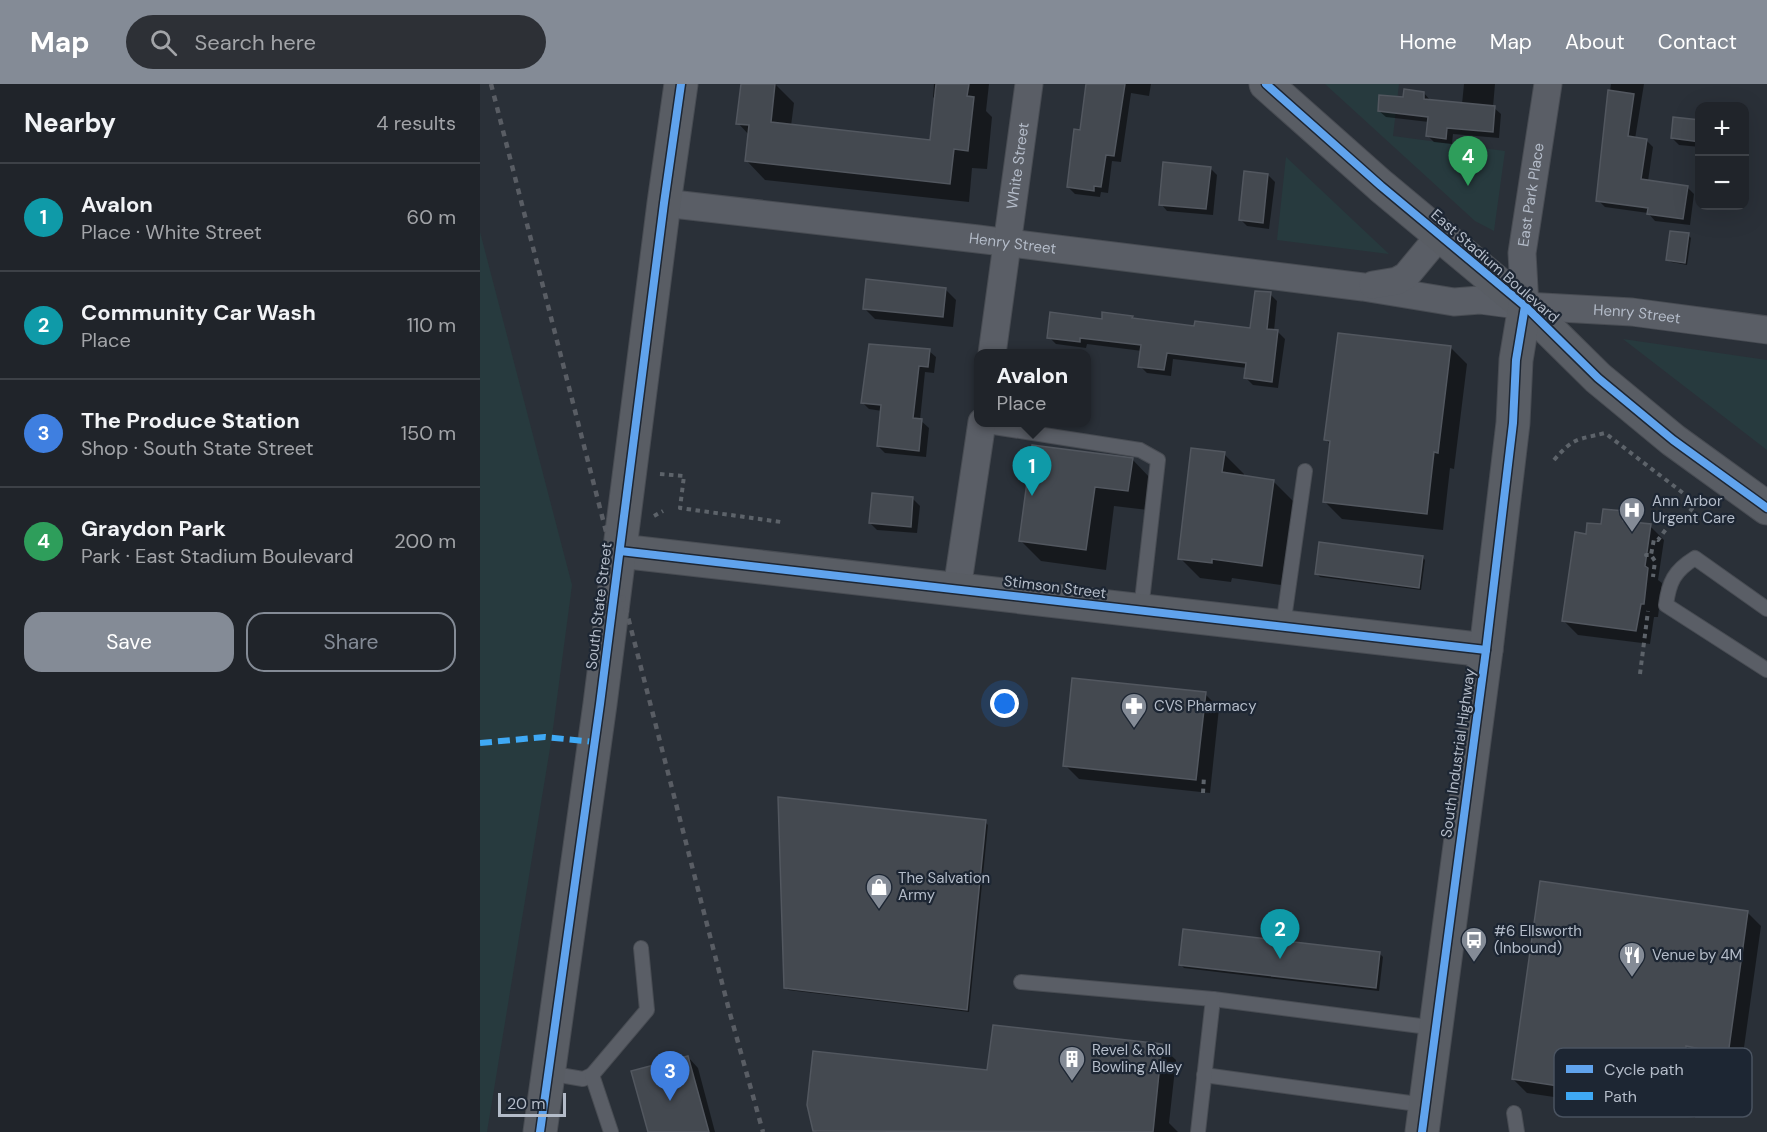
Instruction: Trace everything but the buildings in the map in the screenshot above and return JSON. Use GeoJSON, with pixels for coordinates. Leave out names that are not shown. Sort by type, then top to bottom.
{"type":"FeatureCollection","features":[{"type":"Feature","properties":{"kind":"main road","name":"South State Street"},"geometry":{"type":"LineString","coordinates":[[540,1132],[681,84]]}},
{"type":"Feature","properties":{"kind":"main road","name":"East Stadium Boulevard"},"geometry":{"type":"LineString","coordinates":[[1266,84],[1525,306],[1607,385],[1674,440],[1767,508]]}},
{"type":"Feature","properties":{"kind":"main road","name":"South Industrial Highway"},"geometry":{"type":"LineString","coordinates":[[1424,1119],[1486,650],[1513,423],[1516,360],[1525,306]]}},
{"type":"Feature","properties":{"kind":"main road","name":"Stimson Street"},"geometry":{"type":"LineString","coordinates":[[620,550],[1486,650]]}},
{"type":"Feature","properties":{"kind":"street","name":"White Street"},"geometry":{"type":"LineString","coordinates":[[993,349],[1029,84]]}},
{"type":"Feature","properties":{"kind":"street","name":"East Park Place"},"geometry":{"type":"LineString","coordinates":[[1525,306],[1522,253],[1548,84]]}},
{"type":"Feature","properties":{"kind":"street","name":"Henry Street"},"geometry":{"type":"LineString","coordinates":[[664,203],[1008,242],[1363,286],[1454,302],[1480,300],[1525,306],[1632,312],[1767,330]]}},
{"type":"Feature","properties":{"kind":"street","name":"Henry Street"},"geometry":{"type":"LineString","coordinates":[[1363,286],[1397,281],[1406,276],[1440,235]]}},
{"type":"Feature","properties":{"kind":"street"},"geometry":{"type":"LineString","coordinates":[[957,589],[982,427]]}},
{"type":"Feature","properties":{"kind":"lane"},"geometry":{"type":"LineString","coordinates":[[1000,427],[1140,450],[1158,460],[1141,610]]}},
{"type":"Feature","properties":{"kind":"lane"},"geometry":{"type":"LineString","coordinates":[[1283,626],[1305,471]]}},
{"type":"Feature","properties":{"kind":"lane"},"geometry":{"type":"LineString","coordinates":[[1767,609],[1695,558],[1684,564],[1669,583],[1666,605],[1767,670]]}},
{"type":"Feature","properties":{"kind":"lane"},"geometry":{"type":"LineString","coordinates":[[548,1073],[584,1079],[592,1075],[647,1010],[641,948]]}},
{"type":"Feature","properties":{"kind":"lane"},"geometry":{"type":"LineString","coordinates":[[1021,982],[1213,999],[1436,1028]]}},
{"type":"Feature","properties":{"kind":"lane"},"geometry":{"type":"LineString","coordinates":[[1198,1132],[1213,999]]}},
{"type":"Feature","properties":{"kind":"lane"},"geometry":{"type":"LineString","coordinates":[[592,1075],[608,1128]]}},
{"type":"Feature","properties":{"kind":"lane"},"geometry":{"type":"LineString","coordinates":[[1204,1075],[1424,1119]]}},
{"type":"Feature","properties":{"kind":"lane"},"geometry":{"type":"LineString","coordinates":[[1514,1113],[1517,1132]]}},
{"type":"Feature","properties":{"kind":"path"},"geometry":{"type":"LineString","coordinates":[[1554,460],[1574,441],[1605,433],[1696,503],[1688,514],[1669,525],[1658,540],[1654,539],[1651,555],[1646,555],[1650,555],[1655,561],[1652,582]]}},
{"type":"Feature","properties":{"kind":"path"},"geometry":{"type":"LineString","coordinates":[[660,474],[684,476],[680,508],[781,522]]}},
{"type":"Feature","properties":{"kind":"path"},"geometry":{"type":"LineString","coordinates":[[654,516],[663,511]]}},
{"type":"Feature","properties":{"kind":"path"},"geometry":{"type":"LineString","coordinates":[[1640,674],[1649,604]]}},
{"type":"Feature","properties":{"kind":"path"},"geometry":{"type":"LineString","coordinates":[[1203,793],[1204,776]]}},
{"type":"Feature","properties":{"kind":"green space"},"geometry":{"type":"Polygon","coordinates":[[[1325,84],[1399,84],[1393,136],[1505,151],[1494,231],[1475,221],[1325,84]]]}},
{"type":"Feature","properties":{"kind":"green space"},"geometry":{"type":"Polygon","coordinates":[[[1286,157],[1389,254],[1277,240],[1286,157]]]}},
{"type":"Feature","properties":{"kind":"green space"},"geometry":{"type":"Polygon","coordinates":[[[480,232],[572,585],[552,736],[487,1132],[480,1132],[480,232]]]}},
{"type":"Feature","properties":{"kind":"green space"},"geometry":{"type":"Polygon","coordinates":[[[1623,339],[1767,360],[1767,450],[1623,339]]]}},
{"type":"Feature","properties":{"kind":"railway"},"geometry":{"type":"LineString","coordinates":[[491,84],[729,1010],[763,1132]]}},
{"type":"Feature","properties":{"kind":"marked path"},"geometry":{"type":"LineString","coordinates":[[480,743],[545,737],[595,742]]}},
{"type":"Feature","properties":{"kind":"cycle path"},"geometry":{"type":"LineString","coordinates":[[540,1132],[600,704],[681,84]]}},
{"type":"Feature","properties":{"kind":"cycle path"},"geometry":{"type":"LineString","coordinates":[[1266,84],[1381,186],[1525,306],[1598,378],[1673,440],[1767,508]]}},
{"type":"Feature","properties":{"kind":"cycle path"},"geometry":{"type":"LineString","coordinates":[[1422,1132],[1486,650],[1513,423],[1516,360],[1525,306]]}},
{"type":"Feature","properties":{"kind":"cycle path"},"geometry":{"type":"LineString","coordinates":[[620,551],[1486,650]]}},
{"type":"Feature","properties":{"kind":"place","name":"Graydon Park"},"geometry":{"type":"Point","coordinates":[1468,186]}},
{"type":"Feature","properties":{"kind":"place","name":"Avalon"},"geometry":{"type":"Point","coordinates":[1032,496]}},
{"type":"Feature","properties":{"kind":"place","name":"Ann Arbor Urgent Care"},"geometry":{"type":"Point","coordinates":[1632,533]}},
{"type":"Feature","properties":{"kind":"place","name":"CVS Pharmacy"},"geometry":{"type":"Point","coordinates":[1134,729]}},
{"type":"Feature","properties":{"kind":"place","name":"The Salvation Army"},"geometry":{"type":"Point","coordinates":[879,910]}},
{"type":"Feature","properties":{"kind":"place","name":"Community Car Wash"},"geometry":{"type":"Point","coordinates":[1280,959]}},
{"type":"Feature","properties":{"kind":"place","name":"#6 Ellsworth (Inbound)"},"geometry":{"type":"Point","coordinates":[1474,963]}},
{"type":"Feature","properties":{"kind":"place","name":"Venue by 4M"},"geometry":{"type":"Point","coordinates":[1632,978]}},
{"type":"Feature","properties":{"kind":"place","name":"Revel & Roll Bowling Alley"},"geometry":{"type":"Point","coordinates":[1072,1082]}},
{"type":"Feature","properties":{"kind":"place","name":"The Produce Station"},"geometry":{"type":"Point","coordinates":[670,1101]}}]}
